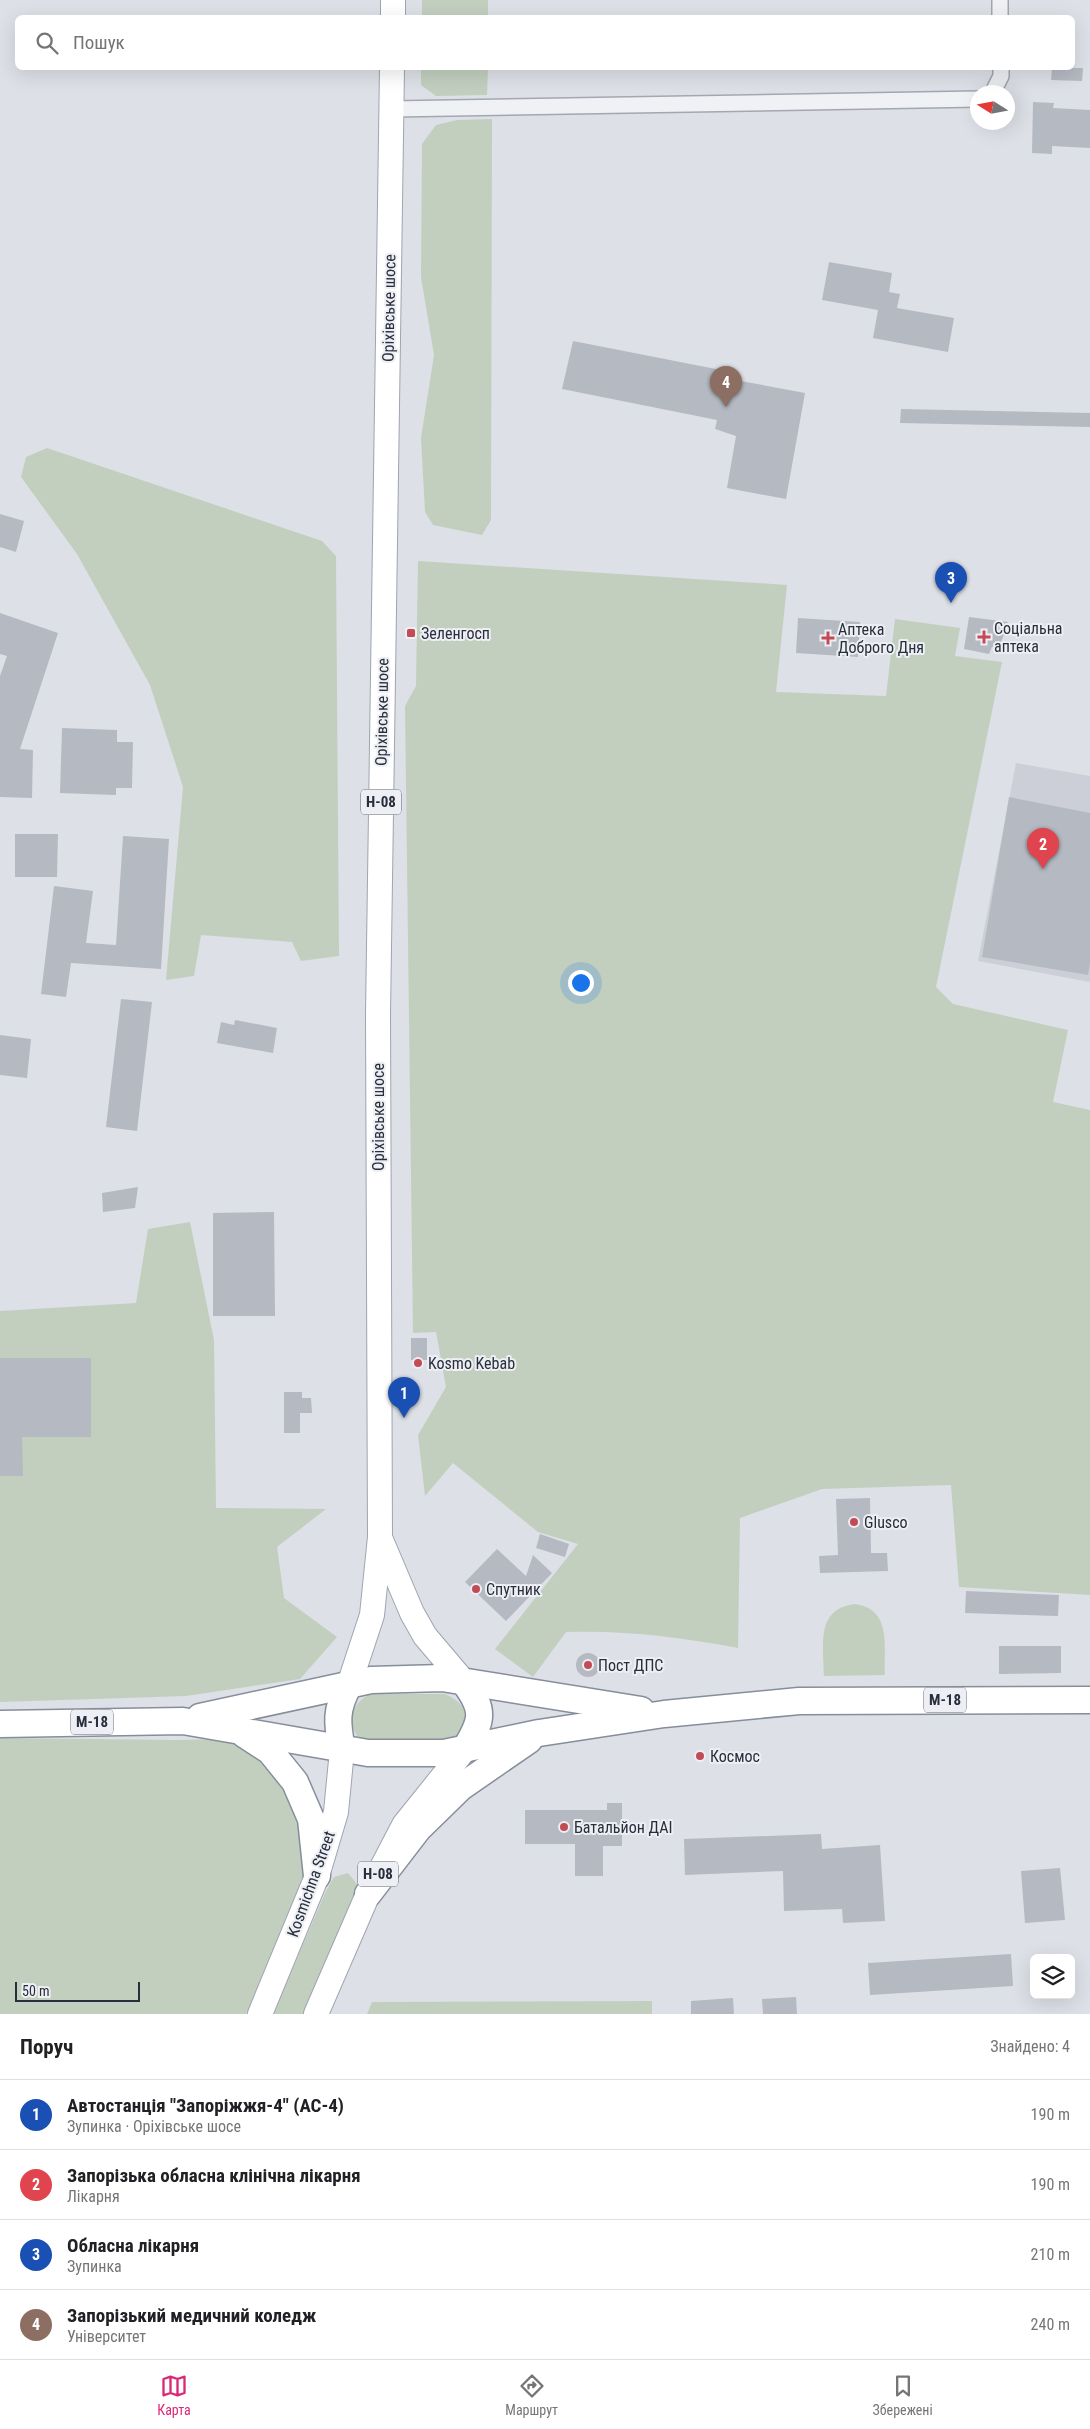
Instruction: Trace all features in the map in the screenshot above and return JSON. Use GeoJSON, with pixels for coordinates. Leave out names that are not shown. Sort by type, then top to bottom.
{"type":"FeatureCollection","features":[{"type":"Feature","properties":{"kind":"highway","name":"М-18"},"geometry":{"type":"LineString","coordinates":[[183,1721],[371,1680],[442,1678],[664,1714]]}},
{"type":"Feature","properties":{"kind":"highway","name":"Н-08"},"geometry":{"type":"LineString","coordinates":[[464,1682],[477,1700],[480,1716],[477,1729],[465,1749]]}},
{"type":"Feature","properties":{"kind":"highway","name":"Н-08"},"geometry":{"type":"LineString","coordinates":[[342,1750],[337,1718],[341,1700],[349,1685]]}},
{"type":"Feature","properties":{"kind":"highway","name":"М-18"},"geometry":{"type":"LineString","coordinates":[[0,1724],[183,1721],[237,1729],[342,1750],[368,1753],[444,1753],[540,1734],[664,1714],[799,1701],[1090,1700]]}},
{"type":"Feature","properties":{"kind":"highway"},"geometry":{"type":"LineString","coordinates":[[237,1729],[270,1752],[295,1782],[311,1819],[317,1876]]}},
{"type":"Feature","properties":{"kind":"highway"},"geometry":{"type":"LineString","coordinates":[[368,1894],[418,1829],[461,1787],[540,1734]]}},
{"type":"Feature","properties":{"kind":"main road"},"geometry":{"type":"LineString","coordinates":[[393,0],[393,15]]}},
{"type":"Feature","properties":{"kind":"main road","name":"Оріхівське шосе"},"geometry":{"type":"LineString","coordinates":[[349,1685],[372,1615],[380,1538],[378,1015],[392,70]]}},
{"type":"Feature","properties":{"kind":"main road","name":"Оріхівське шосе"},"geometry":{"type":"LineString","coordinates":[[380,1538],[412,1613],[425,1636],[464,1682]]}},
{"type":"Feature","properties":{"kind":"main road","name":"Н-08"},"geometry":{"type":"LineString","coordinates":[[316,2014],[368,1894],[404,1825],[465,1749]]}},
{"type":"Feature","properties":{"kind":"main road","name":"Kosmichna Street"},"geometry":{"type":"LineString","coordinates":[[260,2014],[317,1876],[336,1812],[342,1750]]}},
{"type":"Feature","properties":{"kind":"street"},"geometry":{"type":"LineString","coordinates":[[1000,0],[1000,15]]}},
{"type":"Feature","properties":{"kind":"street"},"geometry":{"type":"LineString","coordinates":[[998,85],[1001,70]]}},
{"type":"Feature","properties":{"kind":"street"},"geometry":{"type":"LineString","coordinates":[[392,109],[970,99]]}},
{"type":"Feature","properties":{"kind":"shaded area"},"geometry":{"type":"Polygon","coordinates":[[[1016,763],[1090,776],[1090,982],[978,961],[1016,763]]]}},
{"type":"Feature","properties":{"kind":"green space"},"geometry":{"type":"Polygon","coordinates":[[[422,0],[488,0],[488,15],[422,15],[422,0]]]}},
{"type":"Feature","properties":{"kind":"green space"},"geometry":{"type":"Polygon","coordinates":[[[421,70],[488,70],[487,95],[436,96],[421,85],[421,70]]]}},
{"type":"Feature","properties":{"kind":"green space"},"geometry":{"type":"Polygon","coordinates":[[[492,119],[491,520],[482,535],[433,525],[425,512],[421,438],[434,355],[421,277],[422,144],[436,125],[457,120],[492,119]]]}},
{"type":"Feature","properties":{"kind":"green space"},"geometry":{"type":"Polygon","coordinates":[[[47,448],[322,541],[336,556],[339,956],[301,961],[292,942],[201,935],[194,976],[166,980],[183,787],[150,685],[77,554],[21,477],[26,457],[47,448]]]}},
{"type":"Feature","properties":{"kind":"green space"},"geometry":{"type":"Polygon","coordinates":[[[418,561],[787,585],[776,692],[886,696],[895,619],[960,628],[955,656],[1002,662],[936,987],[953,1004],[1068,1030],[1053,1102],[1090,1110],[1090,1595],[959,1587],[951,1485],[822,1489],[740,1518],[738,1648],[652,1635],[566,1632],[533,1677],[495,1649],[578,1544],[538,1532],[453,1463],[425,1496],[418,1435],[446,1387],[436,1332],[413,1333],[405,706],[416,686],[418,561]]]}},
{"type":"Feature","properties":{"kind":"green space"},"geometry":{"type":"Polygon","coordinates":[[[190,1222],[214,1340],[216,1508],[326,1509],[277,1547],[284,1598],[337,1637],[300,1679],[186,1696],[0,1702],[0,1311],[136,1303],[148,1229],[190,1222]]]}},
{"type":"Feature","properties":{"kind":"green space"},"geometry":{"type":"Polygon","coordinates":[[[854,1604],[866,1607],[875,1613],[880,1621],[885,1641],[885,1675],[824,1676],[823,1641],[827,1621],[833,1613],[854,1604]]]}},
{"type":"Feature","properties":{"kind":"green space"},"geometry":{"type":"Polygon","coordinates":[[[371,1694],[445,1694],[463,1708],[463,1725],[457,1740],[364,1743],[354,1730],[352,1716],[363,1698],[371,1694]]]}},
{"type":"Feature","properties":{"kind":"green space"},"geometry":{"type":"Polygon","coordinates":[[[0,1738],[225,1739],[266,1760],[292,1789],[309,1834],[305,1884],[246,2014],[0,2014],[0,1738]]]}},
{"type":"Feature","properties":{"kind":"green space"},"geometry":{"type":"Polygon","coordinates":[[[348,1873],[357,1884],[353,1899],[303,2014],[273,2014],[326,1891],[334,1877],[348,1873]]]}},
{"type":"Feature","properties":{"kind":"green space"},"geometry":{"type":"Polygon","coordinates":[[[652,2001],[652,2014],[367,2014],[372,2002],[652,2001]]]}},
{"type":"Feature","properties":{"kind":"building"},"geometry":{"type":"Polygon","coordinates":[[[1083,68],[1082,81],[1051,80],[1052,70],[1083,68]]]}},
{"type":"Feature","properties":{"kind":"building"},"geometry":{"type":"Polygon","coordinates":[[[1033,102],[1054,103],[1053,108],[1090,110],[1090,148],[1052,146],[1052,154],[1032,153],[1033,102]]]}},
{"type":"Feature","properties":{"kind":"building"},"geometry":{"type":"Polygon","coordinates":[[[829,262],[892,273],[889,292],[900,294],[897,308],[954,318],[948,352],[873,338],[878,310],[822,300],[829,262]]]}},
{"type":"Feature","properties":{"kind":"building"},"geometry":{"type":"Polygon","coordinates":[[[573,341],[726,371],[725,378],[805,393],[786,499],[727,488],[736,436],[715,429],[717,420],[562,389],[573,341]]]}},
{"type":"Feature","properties":{"kind":"building"},"geometry":{"type":"Polygon","coordinates":[[[901,409],[1090,413],[1090,427],[900,423],[901,409]]]}},
{"type":"Feature","properties":{"kind":"building"},"geometry":{"type":"Polygon","coordinates":[[[0,514],[24,521],[16,552],[0,547],[0,514]]]}},
{"type":"Feature","properties":{"kind":"building"},"geometry":{"type":"Polygon","coordinates":[[[0,613],[58,633],[20,749],[33,750],[32,798],[0,797],[0,676],[7,656],[0,654],[0,613]]]}},
{"type":"Feature","properties":{"kind":"building","name":"Соціальна аптека"},"geometry":{"type":"Polygon","coordinates":[[[969,617],[1008,622],[1000,644],[992,647],[989,654],[964,649],[969,617]]]}},
{"type":"Feature","properties":{"kind":"building","name":"Аптека Доброго Дня"},"geometry":{"type":"Polygon","coordinates":[[[798,618],[860,622],[858,657],[796,653],[798,618]]]}},
{"type":"Feature","properties":{"kind":"building"},"geometry":{"type":"Polygon","coordinates":[[[62,728],[117,730],[117,742],[133,742],[132,788],[116,788],[116,795],[60,793],[62,728]]]}},
{"type":"Feature","properties":{"kind":"building"},"geometry":{"type":"Polygon","coordinates":[[[1009,797],[1090,813],[1090,963],[1088,975],[982,957],[1009,797]]]}},
{"type":"Feature","properties":{"kind":"building"},"geometry":{"type":"Polygon","coordinates":[[[15,834],[58,834],[57,877],[15,877],[15,834]]]}},
{"type":"Feature","properties":{"kind":"building"},"geometry":{"type":"Polygon","coordinates":[[[123,836],[169,839],[161,969],[71,963],[66,997],[41,994],[54,886],[93,891],[86,943],[116,945],[123,836]]]}},
{"type":"Feature","properties":{"kind":"building"},"geometry":{"type":"Polygon","coordinates":[[[121,999],[152,1002],[137,1131],[106,1127],[121,999]]]}},
{"type":"Feature","properties":{"kind":"building"},"geometry":{"type":"Polygon","coordinates":[[[235,1020],[277,1028],[273,1053],[217,1043],[221,1022],[234,1025],[235,1020]]]}},
{"type":"Feature","properties":{"kind":"building"},"geometry":{"type":"Polygon","coordinates":[[[0,1035],[31,1039],[27,1078],[0,1075],[0,1035]]]}},
{"type":"Feature","properties":{"kind":"building"},"geometry":{"type":"Polygon","coordinates":[[[138,1187],[135,1208],[103,1212],[102,1193],[138,1187]]]}},
{"type":"Feature","properties":{"kind":"building"},"geometry":{"type":"Polygon","coordinates":[[[274,1212],[275,1316],[213,1316],[213,1213],[274,1212]]]}},
{"type":"Feature","properties":{"kind":"building"},"geometry":{"type":"Polygon","coordinates":[[[411,1338],[427,1338],[427,1360],[411,1360],[411,1338]]]}},
{"type":"Feature","properties":{"kind":"building"},"geometry":{"type":"Polygon","coordinates":[[[0,1358],[91,1358],[91,1437],[22,1437],[23,1476],[0,1476],[0,1358]]]}},
{"type":"Feature","properties":{"kind":"building"},"geometry":{"type":"Polygon","coordinates":[[[284,1392],[302,1392],[302,1398],[311,1398],[312,1413],[300,1413],[300,1433],[284,1433],[284,1392]]]}},
{"type":"Feature","properties":{"kind":"building"},"geometry":{"type":"Polygon","coordinates":[[[870,1498],[871,1553],[887,1553],[888,1571],[820,1573],[819,1556],[838,1555],[836,1499],[870,1498]]]}},
{"type":"Feature","properties":{"kind":"building"},"geometry":{"type":"Polygon","coordinates":[[[540,1534],[569,1544],[565,1557],[536,1548],[540,1534]]]}},
{"type":"Feature","properties":{"kind":"building"},"geometry":{"type":"Polygon","coordinates":[[[497,1549],[526,1576],[533,1555],[552,1573],[506,1621],[465,1582],[497,1549]]]}},
{"type":"Feature","properties":{"kind":"building"},"geometry":{"type":"Polygon","coordinates":[[[966,1591],[1059,1595],[1058,1616],[965,1613],[966,1591]]]}},
{"type":"Feature","properties":{"kind":"building"},"geometry":{"type":"Polygon","coordinates":[[[999,1646],[1061,1646],[1061,1673],[999,1674],[999,1646]]]}},
{"type":"Feature","properties":{"kind":"building"},"geometry":{"type":"Polygon","coordinates":[[[588,1653],[593,1654],[599,1660],[599,1670],[593,1676],[588,1677],[583,1676],[577,1670],[576,1665],[577,1660],[583,1654],[588,1653]]]}},
{"type":"Feature","properties":{"kind":"building","name":"Батальйон ДАI"},"geometry":{"type":"Polygon","coordinates":[[[607,1803],[622,1803],[622,1846],[603,1846],[603,1876],[575,1876],[575,1844],[525,1844],[525,1810],[607,1810],[607,1803]]]}},
{"type":"Feature","properties":{"kind":"building"},"geometry":{"type":"Polygon","coordinates":[[[821,1834],[822,1849],[880,1845],[885,1921],[843,1923],[842,1909],[784,1911],[783,1871],[685,1875],[684,1839],[821,1834]]]}},
{"type":"Feature","properties":{"kind":"building"},"geometry":{"type":"Polygon","coordinates":[[[1060,1868],[1065,1920],[1025,1923],[1021,1871],[1060,1868]]]}},
{"type":"Feature","properties":{"kind":"building"},"geometry":{"type":"Polygon","coordinates":[[[1011,1954],[1013,1986],[870,1995],[868,1963],[1011,1954]]]}},
{"type":"Feature","properties":{"kind":"building"},"geometry":{"type":"Polygon","coordinates":[[[796,1997],[797,2014],[763,2014],[762,1999],[796,1997]]]}},
{"type":"Feature","properties":{"kind":"building"},"geometry":{"type":"Polygon","coordinates":[[[733,1998],[734,2014],[691,2014],[691,2001],[733,1998]]]}},
{"type":"Feature","properties":{"kind":"place","name":"Запорізький медичний коледж"},"geometry":{"type":"Point","coordinates":[726,407]}},
{"type":"Feature","properties":{"kind":"place","name":"Обласна лікарня"},"geometry":{"type":"Point","coordinates":[951,603]}},
{"type":"Feature","properties":{"kind":"place","name":"Зеленгосп"},"geometry":{"type":"Point","coordinates":[411,633]}},
{"type":"Feature","properties":{"kind":"place","name":"Соціальна аптека"},"geometry":{"type":"Point","coordinates":[984,637]}},
{"type":"Feature","properties":{"kind":"place","name":"Аптека Доброго Дня"},"geometry":{"type":"Point","coordinates":[828,638]}},
{"type":"Feature","properties":{"kind":"place","name":"Запорізька обласна клінічна лікарня"},"geometry":{"type":"Point","coordinates":[1043,869]}},
{"type":"Feature","properties":{"kind":"place","name":"Kosmo Kebab"},"geometry":{"type":"Point","coordinates":[418,1363]}},
{"type":"Feature","properties":{"kind":"place","name":"Автостанція \"Запоріжжя-4\" (АС-4)"},"geometry":{"type":"Point","coordinates":[404,1418]}},
{"type":"Feature","properties":{"kind":"place","name":"Glusco"},"geometry":{"type":"Point","coordinates":[854,1522]}},
{"type":"Feature","properties":{"kind":"place","name":"Спутник"},"geometry":{"type":"Point","coordinates":[476,1589]}},
{"type":"Feature","properties":{"kind":"place","name":"Пост ДПС"},"geometry":{"type":"Point","coordinates":[588,1665]}},
{"type":"Feature","properties":{"kind":"place","name":"Космос"},"geometry":{"type":"Point","coordinates":[700,1756]}},
{"type":"Feature","properties":{"kind":"place","name":"Батальйон ДАI"},"geometry":{"type":"Point","coordinates":[564,1827]}}]}
